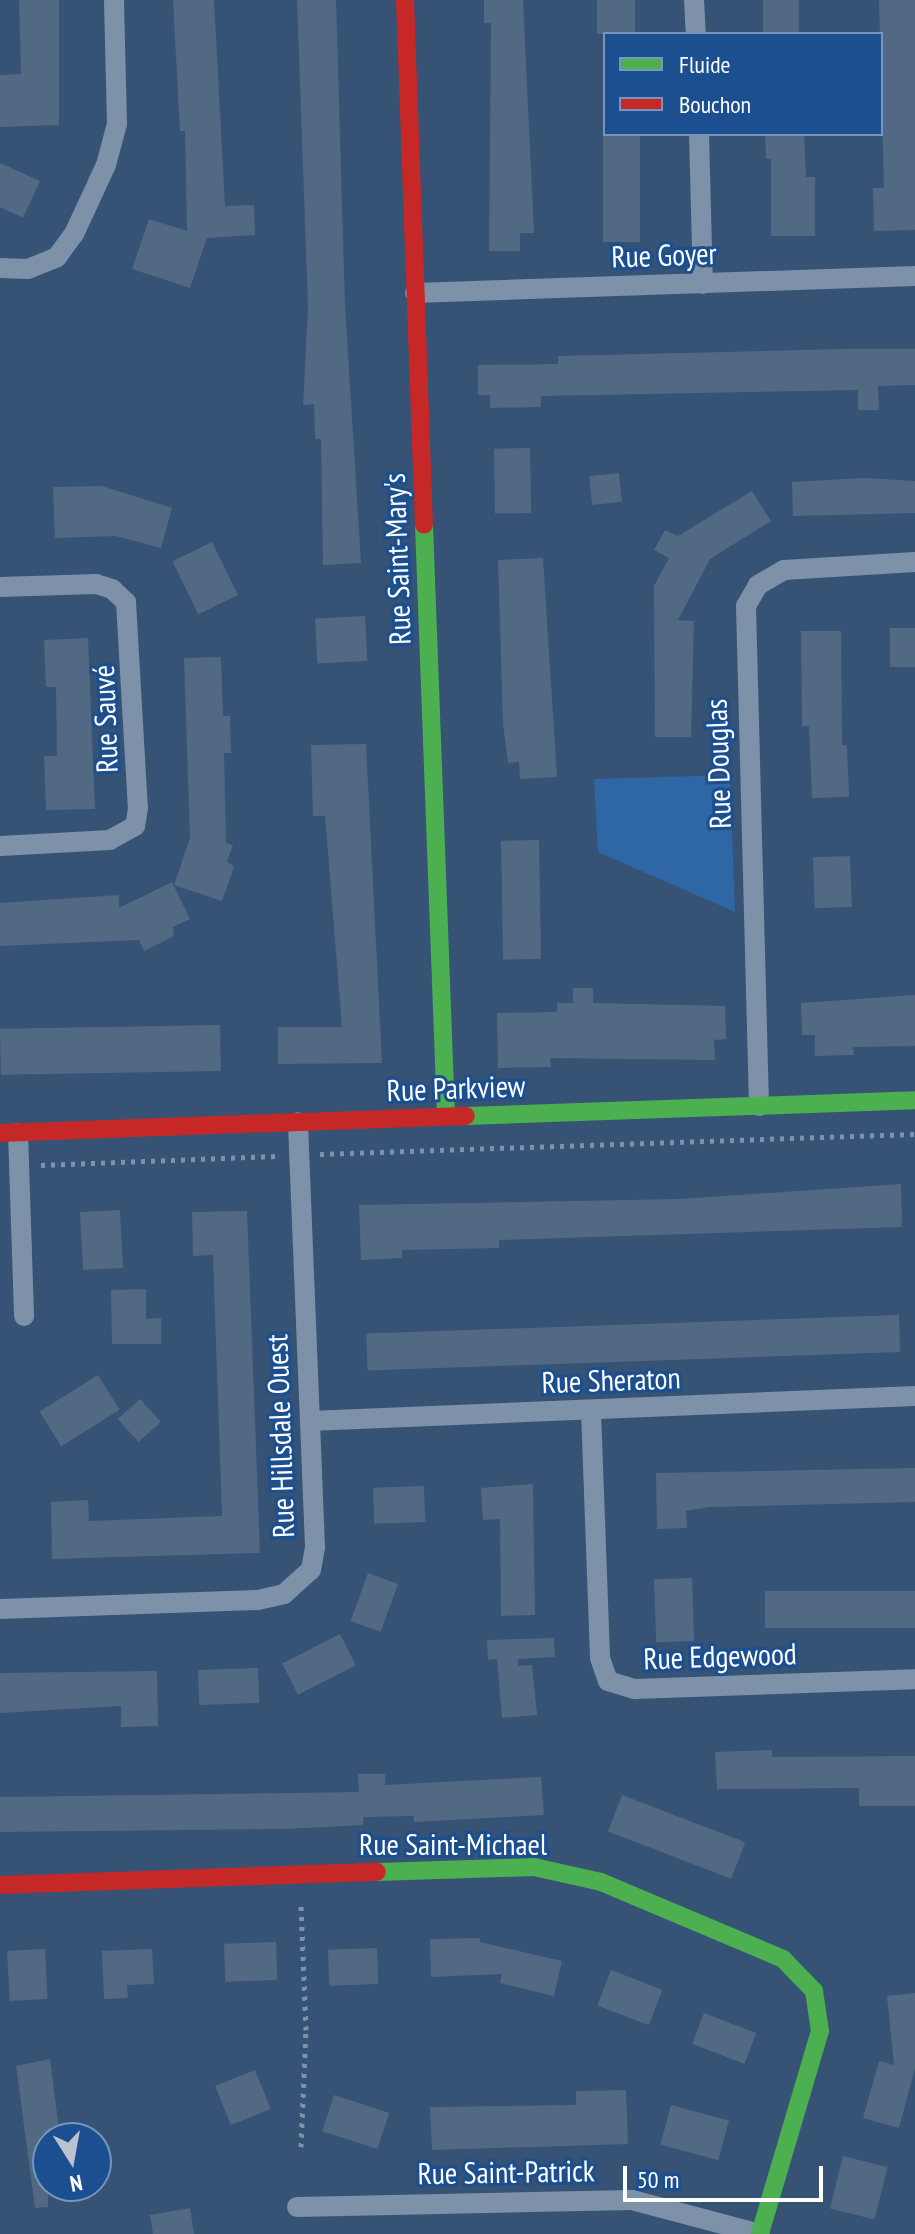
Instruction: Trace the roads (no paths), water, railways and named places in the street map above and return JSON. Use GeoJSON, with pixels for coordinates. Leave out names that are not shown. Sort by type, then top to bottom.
{"type":"FeatureCollection","features":[{"type":"Feature","properties":{"kind":"street"},"geometry":{"type":"LineString","coordinates":[[0,268],[28,269],[57,257],[74,234],[106,165],[117,124],[114,0]]}},
{"type":"Feature","properties":{"kind":"street","name":"Rue Saint-Mary's"},"geometry":{"type":"LineString","coordinates":[[405,0],[446,1116]]}},
{"type":"Feature","properties":{"kind":"street"},"geometry":{"type":"LineString","coordinates":[[694,0],[696,32]]}},
{"type":"Feature","properties":{"kind":"street"},"geometry":{"type":"LineString","coordinates":[[699,136],[703,284]]}},
{"type":"Feature","properties":{"kind":"street","name":"Rue Goyer"},"geometry":{"type":"LineString","coordinates":[[415,293],[915,276]]}},
{"type":"Feature","properties":{"kind":"street","name":"Rue Douglas"},"geometry":{"type":"LineString","coordinates":[[759,1106],[746,606],[758,585],[784,570],[915,562]]}},
{"type":"Feature","properties":{"kind":"street","name":"Rue Sauvé"},"geometry":{"type":"LineString","coordinates":[[0,587],[96,584],[112,589],[126,602],[138,808],[135,826],[110,840],[0,846]]}},
{"type":"Feature","properties":{"kind":"street","name":"Rue Parkview"},"geometry":{"type":"LineString","coordinates":[[9,1133],[915,1100]]}},
{"type":"Feature","properties":{"kind":"street","name":"Rue Hillsdale Ouest"},"geometry":{"type":"LineString","coordinates":[[0,1609],[258,1600],[294,1588],[311,1570],[315,1547],[298,1122]]}},
{"type":"Feature","properties":{"kind":"street"},"geometry":{"type":"LineString","coordinates":[[9,1133],[24,1316]]}},
{"type":"Feature","properties":{"kind":"street","name":"Rue Sheraton"},"geometry":{"type":"LineString","coordinates":[[310,1421],[915,1396]]}},
{"type":"Feature","properties":{"kind":"street","name":"Rue Edgewood"},"geometry":{"type":"LineString","coordinates":[[591,1411],[600,1658],[608,1681],[635,1689],[915,1679]]}},
{"type":"Feature","properties":{"kind":"street","name":"Rue Saint-Michael"},"geometry":{"type":"LineString","coordinates":[[0,1885],[534,1867],[601,1882],[783,1959],[814,1991],[820,2031],[760,2234]]}},
{"type":"Feature","properties":{"kind":"street","name":"Rue Saint-Patrick"},"geometry":{"type":"LineString","coordinates":[[297,2207],[632,2200],[760,2234]]}}]}
